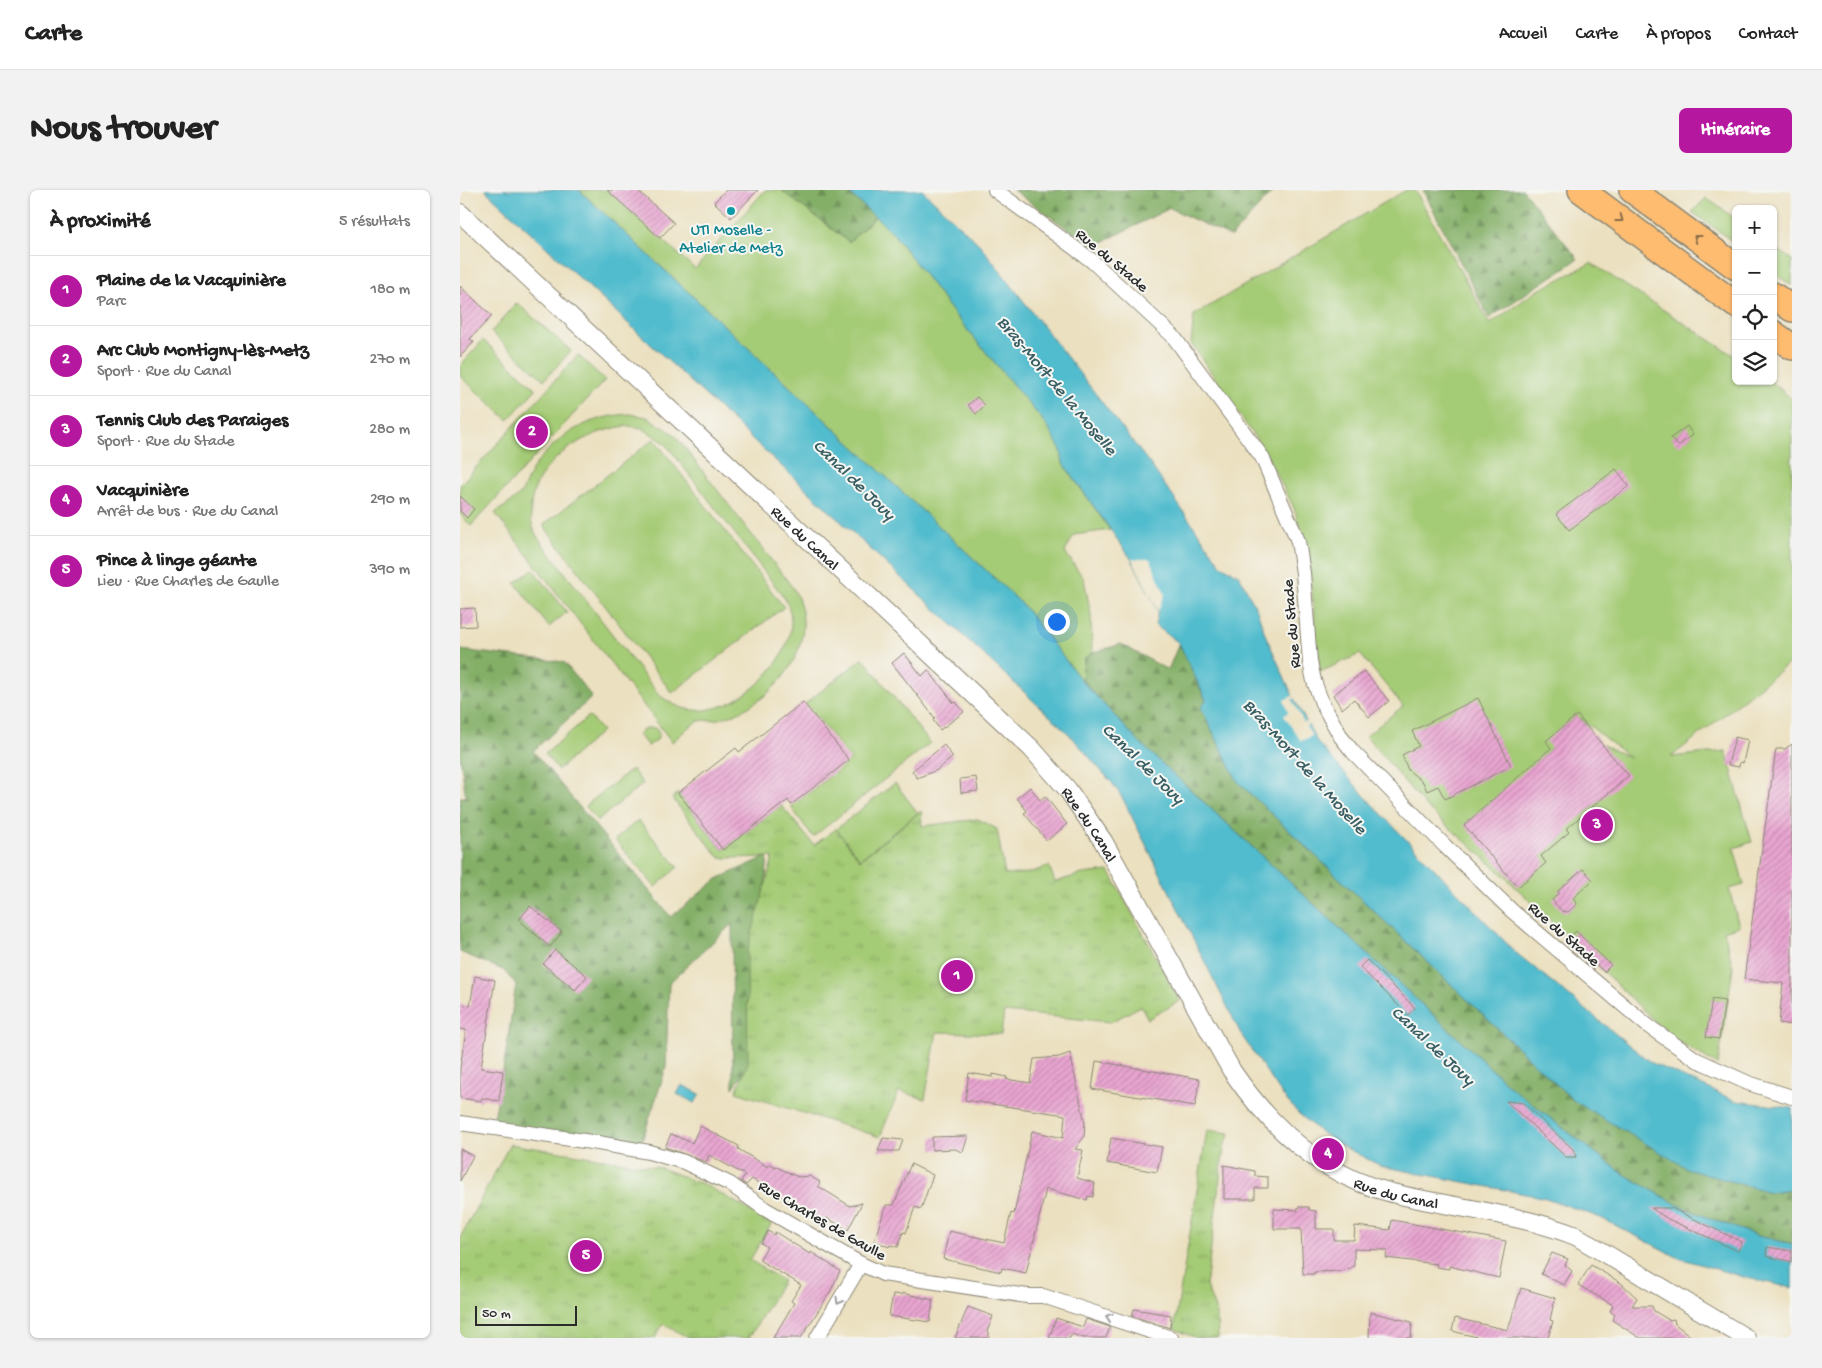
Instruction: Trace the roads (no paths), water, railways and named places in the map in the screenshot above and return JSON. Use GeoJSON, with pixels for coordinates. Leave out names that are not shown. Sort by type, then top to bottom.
{"type":"FeatureCollection","features":[{"type":"Feature","properties":{"kind":"highway"},"geometry":{"type":"LineString","coordinates":[[1581,190],[1732,302]]}},
{"type":"Feature","properties":{"kind":"highway"},"geometry":{"type":"LineString","coordinates":[[1632,190],[1732,264]]}},
{"type":"Feature","properties":{"kind":"highway"},"geometry":{"type":"LineString","coordinates":[[1777,298],[1792,309]]}},
{"type":"Feature","properties":{"kind":"highway"},"geometry":{"type":"LineString","coordinates":[[1777,336],[1792,347]]}},
{"type":"Feature","properties":{"kind":"street","name":"Rue du Stade"},"geometry":{"type":"LineString","coordinates":[[995,190],[1091,260],[1173,336],[1262,458],[1298,541],[1303,572],[1310,662],[1314,681],[1322,702],[1341,737],[1354,752],[1445,846],[1512,911],[1648,1026],[1698,1060],[1748,1083],[1792,1097]]}},
{"type":"Feature","properties":{"kind":"street","name":"Rue du Canal"},"geometry":{"type":"LineString","coordinates":[[460,213],[1032,749],[1087,815],[1232,1072],[1254,1103],[1286,1136],[1340,1172],[1390,1193],[1546,1224],[1576,1236],[1746,1338]]}},
{"type":"Feature","properties":{"kind":"street","name":"Rue Charles de Gaulle"},"geometry":{"type":"LineString","coordinates":[[460,1123],[598,1143],[649,1152],[684,1162],[730,1184],[765,1209],[861,1264],[883,1274],[1027,1296],[1043,1296],[1171,1338]]}},
{"type":"Feature","properties":{"kind":"street"},"geometry":{"type":"LineString","coordinates":[[817,1338],[861,1264]]}},
{"type":"Feature","properties":{"kind":"water","name":"Canal de Jouy"},"geometry":{"type":"Polygon","coordinates":[[[485,190],[579,190],[1021,603],[1082,681],[1139,742],[1514,1090],[1622,1173],[1685,1209],[1758,1236],[1792,1244],[1792,1288],[1747,1278],[1679,1258],[1601,1218],[1546,1198],[1381,1166],[1344,1147],[1319,1131],[1298,1113],[1283,1096],[1242,1036],[1123,799],[1113,784],[1069,734],[485,190]]]}},
{"type":"Feature","properties":{"kind":"water","name":"Bras-Mort de la Moselle"},"geometry":{"type":"Polygon","coordinates":[[[846,190],[922,190],[980,245],[1150,464],[1221,565],[1239,575],[1257,610],[1265,634],[1296,703],[1318,743],[1371,803],[1515,952],[1650,1062],[1736,1101],[1792,1108],[1792,1189],[1770,1192],[1690,1170],[1574,1101],[1238,782],[1201,708],[1206,700],[1179,643],[1155,625],[1158,611],[1132,560],[1063,463],[1061,450],[1045,423],[956,316],[892,232],[846,190]]]}},
{"type":"Feature","properties":{"kind":"water"},"geometry":{"type":"Polygon","coordinates":[[[682,1085],[700,1094],[695,1103],[677,1094],[682,1085]]]}},
{"type":"Feature","properties":{"kind":"place","name":"UTI Moselle - Atelier de Metz"},"geometry":{"type":"Point","coordinates":[731,211]}},
{"type":"Feature","properties":{"kind":"place","name":"Arc Club Montigny-lès-Metz"},"geometry":{"type":"Point","coordinates":[532,432]}},
{"type":"Feature","properties":{"kind":"place","name":"Tennis Club des Paraiges"},"geometry":{"type":"Point","coordinates":[1597,825]}},
{"type":"Feature","properties":{"kind":"place","name":"Plaine de la Vacquinière"},"geometry":{"type":"Point","coordinates":[957,976]}},
{"type":"Feature","properties":{"kind":"place","name":"Vacquinière"},"geometry":{"type":"Point","coordinates":[1328,1154]}},
{"type":"Feature","properties":{"kind":"place","name":"Pince à linge géante"},"geometry":{"type":"Point","coordinates":[586,1256]}}]}
